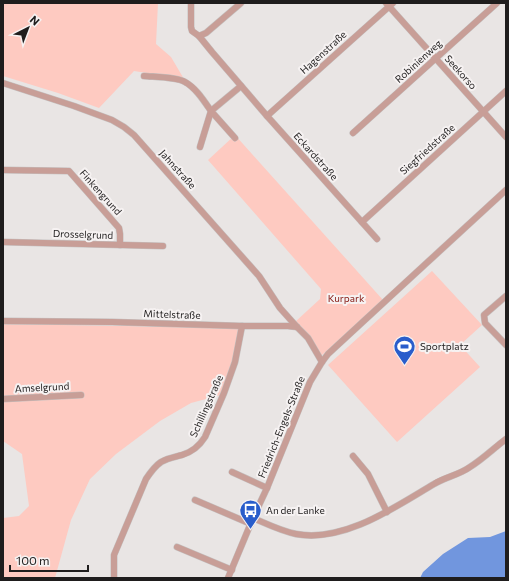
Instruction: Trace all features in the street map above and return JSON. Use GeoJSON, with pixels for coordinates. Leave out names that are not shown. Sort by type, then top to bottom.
{"type":"FeatureCollection","features":[{"type":"Feature","properties":{"kind":"street","name":"Eckardstraße"},"geometry":{"type":"LineString","coordinates":[[191,3],[192,31],[377,239]]}},
{"type":"Feature","properties":{"kind":"street"},"geometry":{"type":"LineString","coordinates":[[198,36],[206,33],[241,3]]}},
{"type":"Feature","properties":{"kind":"street","name":"Robinienweg"},"geometry":{"type":"LineString","coordinates":[[353,134],[497,3]]}},
{"type":"Feature","properties":{"kind":"street","name":"Seekorso"},"geometry":{"type":"LineString","coordinates":[[389,4],[506,137]]}},
{"type":"Feature","properties":{"kind":"street","name":"Hagenstraße"},"geometry":{"type":"LineString","coordinates":[[267,116],[389,4]]}},
{"type":"Feature","properties":{"kind":"street"},"geometry":{"type":"LineString","coordinates":[[144,76],[177,79],[185,82],[197,92],[235,138]]}},
{"type":"Feature","properties":{"kind":"street","name":"Jahnstraße"},"geometry":{"type":"LineString","coordinates":[[3,83],[112,120],[134,135],[259,276],[276,302],[296,327]]}},
{"type":"Feature","properties":{"kind":"street"},"geometry":{"type":"LineString","coordinates":[[200,147],[211,110],[241,86]]}},
{"type":"Feature","properties":{"kind":"street","name":"Siegfriedstraße"},"geometry":{"type":"LineString","coordinates":[[362,222],[506,91]]}},
{"type":"Feature","properties":{"kind":"street","name":"Finkengrund"},"geometry":{"type":"LineString","coordinates":[[3,170],[69,171],[119,228],[120,245]]}},
{"type":"Feature","properties":{"kind":"street","name":"Friedrich-Engels-Straße"},"geometry":{"type":"LineString","coordinates":[[228,578],[267,488],[310,382],[322,362],[328,354],[506,190]]}},
{"type":"Feature","properties":{"kind":"street","name":"Drosselgrund"},"geometry":{"type":"LineString","coordinates":[[3,242],[163,246]]}},
{"type":"Feature","properties":{"kind":"street"},"geometry":{"type":"LineString","coordinates":[[506,296],[484,315],[485,323],[506,345]]}},
{"type":"Feature","properties":{"kind":"street","name":"Mittelstraße"},"geometry":{"type":"LineString","coordinates":[[3,321],[112,322],[296,327]]}},
{"type":"Feature","properties":{"kind":"street","name":"Schillingstraße"},"geometry":{"type":"LineString","coordinates":[[114,578],[114,555],[146,479],[152,470],[161,462],[185,454],[196,447],[205,437],[224,393],[235,362],[242,326]]}},
{"type":"Feature","properties":{"kind":"street"},"geometry":{"type":"LineString","coordinates":[[296,327],[308,338],[322,362]]}},
{"type":"Feature","properties":{"kind":"street","name":"Amselgrund"},"geometry":{"type":"LineString","coordinates":[[3,400],[81,395]]}},
{"type":"Feature","properties":{"kind":"street"},"geometry":{"type":"LineString","coordinates":[[195,500],[252,521],[297,534],[316,535],[335,533],[352,528],[387,512],[437,482],[469,468],[506,439]]}},
{"type":"Feature","properties":{"kind":"street"},"geometry":{"type":"LineString","coordinates":[[353,456],[368,474],[387,512]]}},
{"type":"Feature","properties":{"kind":"street"},"geometry":{"type":"LineString","coordinates":[[232,472],[267,488]]}},
{"type":"Feature","properties":{"kind":"street"},"geometry":{"type":"LineString","coordinates":[[177,547],[232,570]]}},
{"type":"Feature","properties":{"kind":"green space"},"geometry":{"type":"Polygon","coordinates":[[[3,3],[158,3],[156,44],[171,57],[184,79],[134,71],[99,108],[58,93],[3,76],[3,3]]]}},
{"type":"Feature","properties":{"kind":"green space","name":"Kurpark"},"geometry":{"type":"Polygon","coordinates":[[[235,135],[383,300],[321,356],[295,322],[320,299],[321,289],[208,160],[235,135]]]}},
{"type":"Feature","properties":{"kind":"green space","name":"Sportplatz"},"geometry":{"type":"Polygon","coordinates":[[[432,271],[482,325],[460,345],[480,367],[397,442],[328,365],[432,271]]]}},
{"type":"Feature","properties":{"kind":"green space"},"geometry":{"type":"Polygon","coordinates":[[[3,324],[239,328],[233,362],[221,395],[191,403],[160,421],[116,454],[90,479],[71,520],[55,578],[3,578],[3,518],[19,516],[29,506],[22,454],[3,441],[3,324]]]}},
{"type":"Feature","properties":{"kind":"water"},"geometry":{"type":"Polygon","coordinates":[[[506,531],[506,578],[420,578],[423,572],[443,554],[468,538],[490,537],[506,531]]]}},
{"type":"Feature","properties":{"kind":"place","name":"Sportplatz"},"geometry":{"type":"Point","coordinates":[404,366]}},
{"type":"Feature","properties":{"kind":"place","name":"An der Lanke"},"geometry":{"type":"Point","coordinates":[251,530]}}]}
